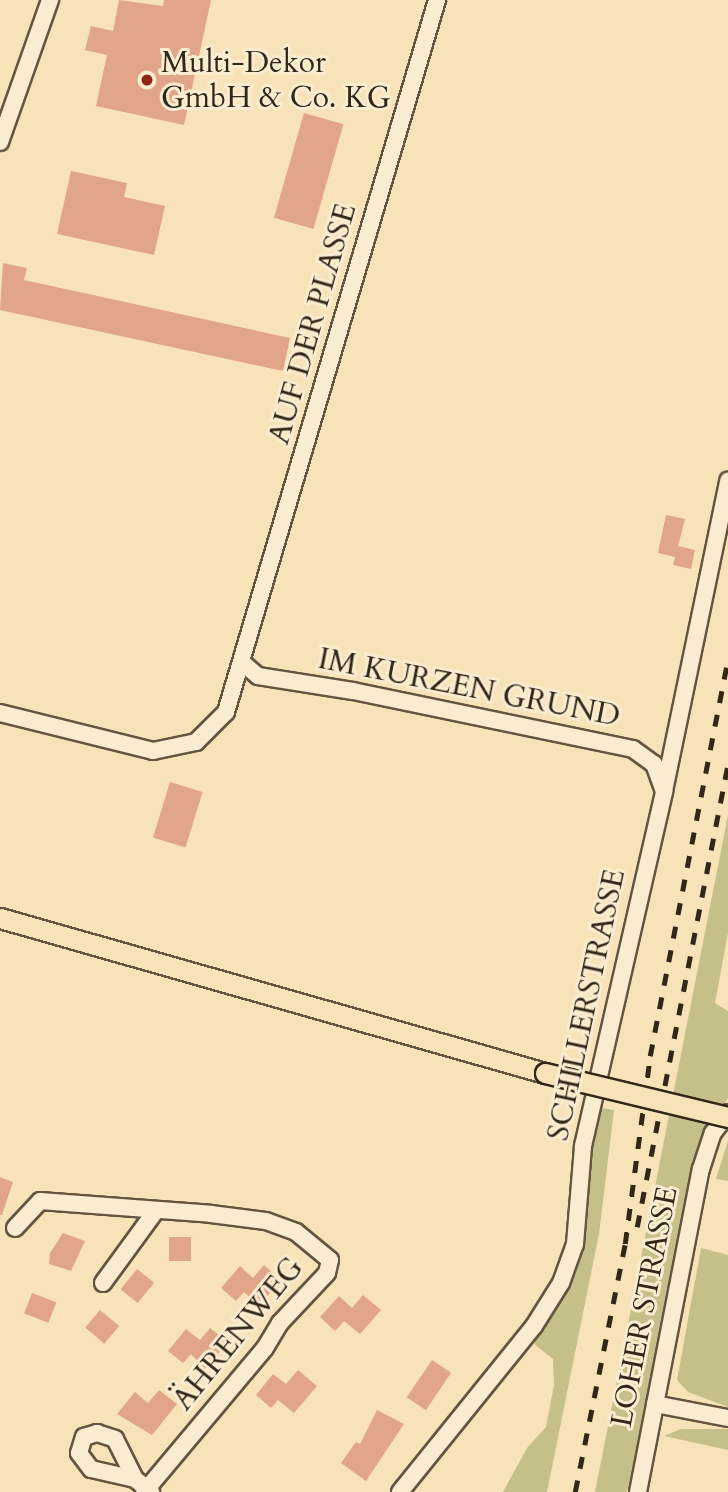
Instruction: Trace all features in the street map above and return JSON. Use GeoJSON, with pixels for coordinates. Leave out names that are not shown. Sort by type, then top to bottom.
{"type":"FeatureCollection","features":[{"type":"Feature","properties":{"kind":"main road"},"geometry":{"type":"LineString","coordinates":[[0,918],[545,1073],[728,1115]]}},
{"type":"Feature","properties":{"kind":"street"},"geometry":{"type":"LineString","coordinates":[[0,142],[50,0]]}},
{"type":"Feature","properties":{"kind":"street","name":"AUF DER PLASSE"},"geometry":{"type":"LineString","coordinates":[[0,713],[153,751],[174,749],[196,741],[226,712],[244,664],[437,0]]}},
{"type":"Feature","properties":{"kind":"street","name":"SCHILLERSTRASSE"},"geometry":{"type":"LineString","coordinates":[[400,1492],[534,1326],[561,1283],[575,1244],[583,1146],[664,792],[728,481]]}},
{"type":"Feature","properties":{"kind":"street","name":"IM KURZEN GRUND"},"geometry":{"type":"LineString","coordinates":[[244,664],[258,676],[353,691],[633,749],[654,764],[664,792]]}},
{"type":"Feature","properties":{"kind":"street","name":"LOHER STRASSE"},"geometry":{"type":"LineString","coordinates":[[638,1492],[701,1169],[713,1133],[728,1115]]}},
{"type":"Feature","properties":{"kind":"street","name":"ÄHRENWEG"},"geometry":{"type":"LineString","coordinates":[[15,1228],[40,1201],[265,1221],[296,1232],[330,1260],[327,1273],[280,1323],[265,1348],[144,1488]]}},
{"type":"Feature","properties":{"kind":"street"},"geometry":{"type":"LineString","coordinates":[[103,1283],[154,1213]]}},
{"type":"Feature","properties":{"kind":"street"},"geometry":{"type":"LineString","coordinates":[[655,1404],[728,1418]]}},
{"type":"Feature","properties":{"kind":"shaded area"},"geometry":{"type":"Polygon","coordinates":[[[728,815],[728,933],[715,1003],[728,1011],[728,1098],[705,1137],[627,1492],[595,1492],[728,815]]]}},
{"type":"Feature","properties":{"kind":"shaded area"},"geometry":{"type":"Polygon","coordinates":[[[596,1107],[614,1110],[599,1234],[547,1492],[503,1492],[527,1448],[546,1427],[554,1385],[553,1359],[534,1344],[580,1258],[596,1107]]]}},
{"type":"Feature","properties":{"kind":"shaded area"},"geometry":{"type":"Polygon","coordinates":[[[728,1141],[728,1181],[716,1179],[728,1141]]]}},
{"type":"Feature","properties":{"kind":"shaded area"},"geometry":{"type":"Polygon","coordinates":[[[701,1248],[728,1255],[728,1407],[688,1392],[677,1380],[701,1248]]]}},
{"type":"Feature","properties":{"kind":"shaded area"},"geometry":{"type":"Polygon","coordinates":[[[681,1429],[728,1429],[728,1450],[664,1436],[681,1429]]]}},
{"type":"Feature","properties":{"kind":"building","name":"Multi-Dekor GmbH & Co. KG"},"geometry":{"type":"Polygon","coordinates":[[[119,0],[163,6],[164,0],[211,0],[184,125],[96,106],[107,55],[85,50],[91,26],[113,31],[119,0]]]}},
{"type":"Feature","properties":{"kind":"building"},"geometry":{"type":"Polygon","coordinates":[[[304,113],[343,124],[313,229],[274,218],[304,113]]]}},
{"type":"Feature","properties":{"kind":"building"},"geometry":{"type":"Polygon","coordinates":[[[71,171],[127,183],[124,197],[165,206],[154,255],[57,234],[71,171]]]}},
{"type":"Feature","properties":{"kind":"building"},"geometry":{"type":"Polygon","coordinates":[[[3,263],[27,268],[24,280],[290,338],[283,371],[0,310],[3,263]]]}},
{"type":"Feature","properties":{"kind":"building"},"geometry":{"type":"Polygon","coordinates":[[[666,515],[685,519],[678,546],[695,550],[691,569],[673,565],[675,557],[658,553],[666,515]]]}},
{"type":"Feature","properties":{"kind":"building"},"geometry":{"type":"Polygon","coordinates":[[[170,782],[203,792],[186,847],[153,837],[170,782]]]}},
{"type":"Feature","properties":{"kind":"building"},"geometry":{"type":"Polygon","coordinates":[[[0,1177],[13,1182],[2,1215],[0,1215],[0,1177]]]}},
{"type":"Feature","properties":{"kind":"building"},"geometry":{"type":"Polygon","coordinates":[[[63,1233],[85,1241],[71,1271],[49,1264],[50,1253],[63,1233]]]}},
{"type":"Feature","properties":{"kind":"building"},"geometry":{"type":"Polygon","coordinates":[[[169,1237],[191,1237],[191,1261],[169,1261],[169,1237]]]}},
{"type":"Feature","properties":{"kind":"building"},"geometry":{"type":"Polygon","coordinates":[[[264,1265],[281,1280],[259,1306],[244,1292],[236,1301],[221,1288],[240,1266],[253,1278],[264,1265]]]}},
{"type":"Feature","properties":{"kind":"building"},"geometry":{"type":"Polygon","coordinates":[[[137,1269],[154,1283],[138,1303],[121,1289],[137,1269]]]}},
{"type":"Feature","properties":{"kind":"building"},"geometry":{"type":"Polygon","coordinates":[[[32,1293],[56,1302],[48,1323],[24,1314],[32,1293]]]}},
{"type":"Feature","properties":{"kind":"building"},"geometry":{"type":"Polygon","coordinates":[[[363,1295],[381,1310],[360,1334],[344,1321],[335,1331],[320,1317],[339,1296],[352,1308],[363,1295]]]}},
{"type":"Feature","properties":{"kind":"building"},"geometry":{"type":"Polygon","coordinates":[[[100,1310],[119,1326],[104,1344],[85,1328],[100,1310]]]}},
{"type":"Feature","properties":{"kind":"building"},"geometry":{"type":"Polygon","coordinates":[[[210,1328],[228,1342],[205,1369],[191,1354],[183,1363],[168,1351],[186,1329],[200,1340],[210,1328]]]}},
{"type":"Feature","properties":{"kind":"building"},"geometry":{"type":"Polygon","coordinates":[[[432,1360],[451,1373],[426,1410],[407,1397],[432,1360]]]}},
{"type":"Feature","properties":{"kind":"building"},"geometry":{"type":"Polygon","coordinates":[[[298,1370],[317,1386],[294,1413],[278,1400],[271,1408],[256,1395],[273,1374],[286,1384],[298,1370]]]}},
{"type":"Feature","properties":{"kind":"building"},"geometry":{"type":"Polygon","coordinates":[[[159,1390],[177,1404],[152,1435],[117,1414],[135,1392],[148,1403],[159,1390]]]}},
{"type":"Feature","properties":{"kind":"building"},"geometry":{"type":"Polygon","coordinates":[[[377,1410],[404,1424],[366,1481],[341,1463],[356,1442],[360,1444],[377,1410]]]}},
{"type":"Feature","properties":{"kind":"railway"},"geometry":{"type":"LineString","coordinates":[[575,1492],[625,1244],[650,1056],[728,659]]}},
{"type":"Feature","properties":{"kind":"railway"},"geometry":{"type":"LineString","coordinates":[[637,1227],[728,765]]}},
{"type":"Feature","properties":{"kind":"place","name":"Multi-Dekor GmbH & Co. KG"},"geometry":{"type":"Point","coordinates":[147,80]}}]}
